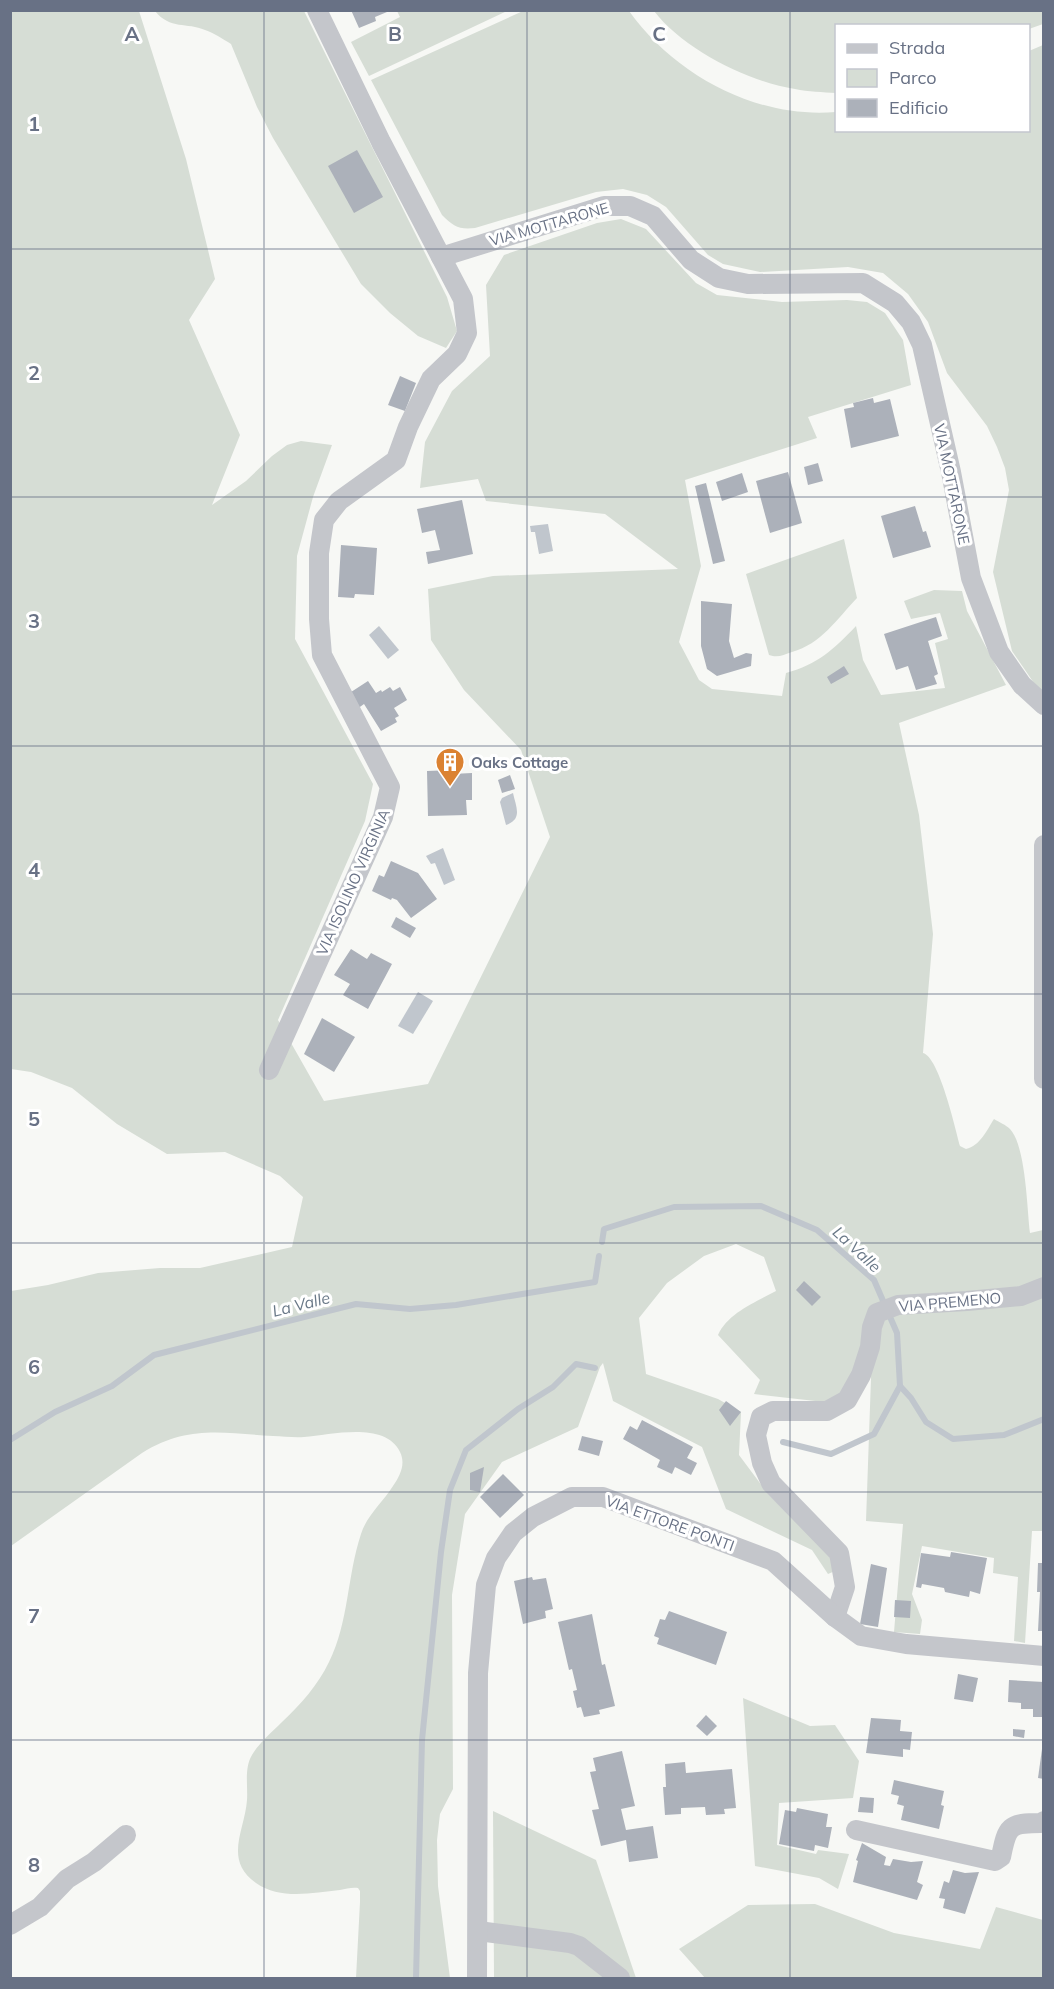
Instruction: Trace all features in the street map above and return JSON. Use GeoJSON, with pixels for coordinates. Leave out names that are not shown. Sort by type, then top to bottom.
{"type":"FeatureCollection","features":[{"type":"Feature","properties":{"kind":"street"},"geometry":{"type":"LineString","coordinates":[[317,10],[381,142],[441,256]]}},
{"type":"Feature","properties":{"kind":"street","name":"VIA MOTTARONE"},"geometry":{"type":"LineString","coordinates":[[441,256],[604,206],[630,206],[653,216],[691,260],[718,278],[748,284],[863,283],[895,303],[911,322],[922,345],[951,472],[971,578],[999,652],[1022,685],[1044,705]]}},
{"type":"Feature","properties":{"kind":"street","name":"VIA ISOLINO VIRGINIA"},"geometry":{"type":"LineString","coordinates":[[269,1070],[383,817],[388,798],[390,787],[384,774],[322,655],[319,619],[319,553],[324,520],[339,501],[396,460],[408,427],[431,379],[457,354],[467,333],[463,299],[441,256]]}},
{"type":"Feature","properties":{"kind":"street"},"geometry":{"type":"LineString","coordinates":[[1044,845],[1044,1078]]}},
{"type":"Feature","properties":{"kind":"street","name":"VIA PREMENO"},"geometry":{"type":"LineString","coordinates":[[835,1617],[845,1587],[839,1553],[771,1483],[762,1463],[756,1435],[761,1417],[772,1411],[827,1411],[847,1400],[861,1375],[882,1314],[1021,1296],[1044,1287]]}},
{"type":"Feature","properties":{"kind":"street","name":"VIA ETTORE PONTI"},"geometry":{"type":"LineString","coordinates":[[477,1978],[478,1673],[486,1585],[496,1558],[513,1533],[533,1517],[572,1497],[603,1497],[773,1561],[835,1617],[861,1636],[906,1644],[1044,1656]]}},
{"type":"Feature","properties":{"kind":"street"},"geometry":{"type":"LineString","coordinates":[[856,1830],[995,1861],[1001,1857],[1005,1837],[1011,1828],[1020,1823],[1044,1821]]}},
{"type":"Feature","properties":{"kind":"street"},"geometry":{"type":"LineString","coordinates":[[10,1925],[40,1907],[67,1880],[94,1862],[126,1835]]}},
{"type":"Feature","properties":{"kind":"street"},"geometry":{"type":"LineString","coordinates":[[478,1931],[570,1943],[579,1946],[620,1978]]}},
{"type":"Feature","properties":{"kind":"green space"},"geometry":{"type":"Polygon","coordinates":[[[1043,10],[1043,24],[1030,29],[1030,24],[835,24],[835,93],[805,91],[777,85],[737,71],[699,51],[666,25],[654,11],[1043,10]]]}},
{"type":"Feature","properties":{"kind":"green space"},"geometry":{"type":"Polygon","coordinates":[[[11,11],[139,11],[186,159],[215,279],[189,320],[240,435],[212,505],[246,481],[287,445],[301,441],[332,445],[313,497],[297,556],[295,639],[373,784],[365,821],[278,1020],[324,1101],[428,1084],[550,837],[521,750],[464,690],[431,640],[428,589],[493,576],[678,569],[605,514],[486,501],[478,479],[420,488],[425,442],[452,391],[490,356],[486,285],[504,255],[597,223],[621,219],[646,229],[696,283],[717,295],[782,302],[847,300],[867,302],[885,313],[903,340],[911,385],[808,417],[817,438],[685,480],[701,566],[679,642],[699,680],[712,689],[782,696],[786,673],[816,661],[856,626],[863,660],[881,695],[945,688],[935,643],[948,639],[940,613],[911,619],[904,601],[934,590],[962,591],[967,611],[1006,685],[899,723],[919,815],[933,934],[923,1053],[929,1057],[940,1079],[960,1146],[966,1149],[975,1145],[994,1119],[1010,1129],[1015,1137],[1023,1163],[1030,1233],[1043,1230],[1043,1531],[1032,1531],[1025,1643],[1014,1641],[1018,1577],[993,1573],[994,1558],[922,1546],[912,1594],[922,1620],[920,1634],[894,1632],[903,1524],[866,1521],[871,1378],[860,1355],[850,1382],[837,1396],[824,1402],[754,1394],[760,1380],[718,1335],[735,1314],[776,1291],[764,1257],[736,1244],[704,1256],[667,1283],[639,1318],[646,1374],[718,1399],[741,1412],[739,1455],[768,1494],[829,1554],[835,1571],[828,1574],[812,1550],[726,1509],[702,1447],[613,1401],[603,1363],[578,1427],[502,1462],[465,1514],[452,1595],[453,1789],[440,1814],[437,1840],[438,1886],[450,1978],[356,1978],[360,1902],[358,1888],[307,1894],[275,1892],[256,1883],[246,1874],[240,1865],[238,1855],[247,1800],[247,1771],[250,1760],[262,1742],[296,1708],[320,1679],[336,1647],[361,1534],[367,1521],[393,1486],[401,1470],[402,1456],[393,1442],[383,1436],[357,1432],[304,1437],[205,1433],[175,1438],[142,1453],[11,1546],[11,1291],[98,1273],[160,1268],[200,1268],[292,1247],[303,1197],[280,1176],[225,1152],[167,1154],[117,1124],[72,1088],[31,1072],[11,1069],[11,11]]]}},
{"type":"Feature","properties":{"kind":"green space"},"geometry":{"type":"Polygon","coordinates":[[[155,11],[304,11],[447,297],[457,331],[446,348],[418,336],[390,313],[361,284],[273,138],[257,107],[231,44],[205,30],[167,21],[155,11]]]}},
{"type":"Feature","properties":{"kind":"green space"},"geometry":{"type":"Polygon","coordinates":[[[397,11],[507,11],[369,76],[351,42],[400,17],[397,11]]]}},
{"type":"Feature","properties":{"kind":"green space"},"geometry":{"type":"Polygon","coordinates":[[[523,11],[629,11],[670,55],[694,73],[747,100],[776,108],[806,112],[835,112],[835,132],[1030,132],[1030,51],[1043,45],[1043,693],[1012,651],[993,572],[1009,490],[1005,468],[987,426],[947,373],[928,322],[908,294],[883,273],[848,267],[760,272],[723,264],[708,255],[666,207],[647,195],[623,189],[596,192],[475,228],[457,226],[442,215],[371,80],[523,11]]]}},
{"type":"Feature","properties":{"kind":"green space"},"geometry":{"type":"Polygon","coordinates":[[[844,539],[857,598],[828,630],[812,643],[783,655],[769,655],[746,574],[844,539]]]}},
{"type":"Feature","properties":{"kind":"green space"},"geometry":{"type":"Polygon","coordinates":[[[743,1698],[810,1726],[835,1725],[859,1761],[853,1798],[779,1803],[777,1845],[816,1854],[818,1850],[849,1854],[838,1889],[819,1878],[755,1866],[743,1698]]]}},
{"type":"Feature","properties":{"kind":"green space"},"geometry":{"type":"Polygon","coordinates":[[[493,1811],[596,1860],[636,1978],[494,1978],[493,1811]]]}},
{"type":"Feature","properties":{"kind":"green space"},"geometry":{"type":"Polygon","coordinates":[[[815,1904],[894,1933],[980,1949],[996,1907],[1043,1920],[1043,1978],[705,1978],[679,1949],[748,1905],[815,1904]]]}},
{"type":"Feature","properties":{"kind":"shaded area"},"geometry":{"type":"Polygon","coordinates":[[[548,524],[553,551],[539,554],[535,532],[531,532],[530,526],[548,524]]]}},
{"type":"Feature","properties":{"kind":"shaded area"},"geometry":{"type":"Polygon","coordinates":[[[379,626],[399,650],[388,659],[369,635],[379,626]]]}},
{"type":"Feature","properties":{"kind":"shaded area"},"geometry":{"type":"Polygon","coordinates":[[[513,793],[517,812],[515,819],[506,825],[500,802],[502,798],[513,793]]]}},
{"type":"Feature","properties":{"kind":"shaded area"},"geometry":{"type":"Polygon","coordinates":[[[443,848],[455,880],[444,885],[435,863],[431,864],[426,856],[443,848]]]}},
{"type":"Feature","properties":{"kind":"shaded area"},"geometry":{"type":"Polygon","coordinates":[[[418,992],[433,1001],[413,1034],[398,1026],[418,992]]]}},
{"type":"Feature","properties":{"kind":"building"},"geometry":{"type":"Polygon","coordinates":[[[351,10],[386,10],[387,12],[375,17],[376,21],[359,28],[351,10]]]}},
{"type":"Feature","properties":{"kind":"building"},"geometry":{"type":"Polygon","coordinates":[[[357,150],[383,197],[354,213],[328,166],[357,150]]]}},
{"type":"Feature","properties":{"kind":"building"},"geometry":{"type":"Polygon","coordinates":[[[400,376],[416,383],[405,411],[388,405],[400,376]]]}},
{"type":"Feature","properties":{"kind":"building"},"geometry":{"type":"Polygon","coordinates":[[[873,398],[874,403],[890,399],[899,436],[851,448],[844,409],[854,407],[853,403],[873,398]]]}},
{"type":"Feature","properties":{"kind":"building"},"geometry":{"type":"Polygon","coordinates":[[[818,463],[823,481],[808,485],[804,467],[818,463]]]}},
{"type":"Feature","properties":{"kind":"building"},"geometry":{"type":"Polygon","coordinates":[[[788,472],[802,523],[770,533],[756,481],[788,472]]]}},
{"type":"Feature","properties":{"kind":"building"},"geometry":{"type":"Polygon","coordinates":[[[742,473],[748,492],[722,501],[716,482],[742,473]]]}},
{"type":"Feature","properties":{"kind":"building"},"geometry":{"type":"Polygon","coordinates":[[[706,483],[725,561],[713,564],[695,486],[706,483]]]}},
{"type":"Feature","properties":{"kind":"building"},"geometry":{"type":"Polygon","coordinates":[[[462,500],[473,554],[428,564],[426,552],[440,550],[435,530],[422,533],[417,509],[462,500]]]}},
{"type":"Feature","properties":{"kind":"building"},"geometry":{"type":"Polygon","coordinates":[[[915,506],[923,532],[926,531],[931,547],[893,558],[881,516],[915,506]]]}},
{"type":"Feature","properties":{"kind":"building"},"geometry":{"type":"Polygon","coordinates":[[[341,545],[377,548],[374,595],[355,594],[354,598],[338,597],[341,545]]]}},
{"type":"Feature","properties":{"kind":"building"},"geometry":{"type":"Polygon","coordinates":[[[701,601],[732,604],[729,641],[734,658],[746,653],[752,654],[751,666],[717,676],[707,669],[701,646],[701,601]]]}},
{"type":"Feature","properties":{"kind":"building"},"geometry":{"type":"Polygon","coordinates":[[[936,617],[942,636],[928,641],[938,674],[934,676],[937,684],[916,690],[908,666],[896,670],[884,634],[936,617]]]}},
{"type":"Feature","properties":{"kind":"building"},"geometry":{"type":"Polygon","coordinates":[[[844,666],[849,674],[831,684],[827,677],[844,666]]]}},
{"type":"Feature","properties":{"kind":"building"},"geometry":{"type":"Polygon","coordinates":[[[368,681],[376,693],[390,687],[393,691],[400,687],[407,700],[394,708],[399,716],[395,718],[397,722],[381,731],[364,704],[357,709],[348,694],[368,681]]]}},
{"type":"Feature","properties":{"kind":"building","name":"Oaks Cottage"},"geometry":{"type":"Polygon","coordinates":[[[452,770],[452,774],[472,773],[472,800],[466,800],[467,815],[428,816],[427,771],[452,770]]]}},
{"type":"Feature","properties":{"kind":"building"},"geometry":{"type":"Polygon","coordinates":[[[510,775],[515,789],[502,793],[498,780],[510,775]]]}},
{"type":"Feature","properties":{"kind":"building"},"geometry":{"type":"Polygon","coordinates":[[[391,861],[418,873],[437,899],[411,918],[397,900],[392,898],[391,900],[372,891],[379,875],[384,877],[391,861]]]}},
{"type":"Feature","properties":{"kind":"building"},"geometry":{"type":"Polygon","coordinates":[[[396,917],[416,928],[410,938],[391,927],[396,917]]]}},
{"type":"Feature","properties":{"kind":"building"},"geometry":{"type":"Polygon","coordinates":[[[351,949],[367,959],[371,953],[392,964],[368,1009],[343,995],[350,984],[334,975],[351,949]]]}},
{"type":"Feature","properties":{"kind":"building"},"geometry":{"type":"Polygon","coordinates":[[[322,1018],[355,1037],[334,1072],[304,1054],[322,1018]]]}},
{"type":"Feature","properties":{"kind":"building"},"geometry":{"type":"Polygon","coordinates":[[[804,1281],[821,1297],[812,1306],[796,1290],[804,1281]]]}},
{"type":"Feature","properties":{"kind":"building"},"geometry":{"type":"Polygon","coordinates":[[[726,1401],[741,1412],[730,1426],[719,1410],[726,1401]]]}},
{"type":"Feature","properties":{"kind":"building"},"geometry":{"type":"Polygon","coordinates":[[[642,1420],[693,1447],[687,1458],[697,1463],[691,1475],[675,1467],[672,1474],[657,1467],[660,1460],[623,1439],[630,1426],[637,1430],[642,1420]]]}},
{"type":"Feature","properties":{"kind":"building"},"geometry":{"type":"Polygon","coordinates":[[[582,1436],[603,1441],[599,1456],[578,1450],[582,1436]]]}},
{"type":"Feature","properties":{"kind":"building"},"geometry":{"type":"Polygon","coordinates":[[[484,1467],[480,1492],[470,1490],[470,1473],[484,1467]]]}},
{"type":"Feature","properties":{"kind":"building"},"geometry":{"type":"Polygon","coordinates":[[[503,1474],[524,1495],[500,1518],[480,1497],[503,1474]]]}},
{"type":"Feature","properties":{"kind":"building"},"geometry":{"type":"Polygon","coordinates":[[[951,1552],[987,1558],[980,1594],[970,1591],[969,1597],[945,1592],[944,1588],[922,1584],[921,1588],[916,1587],[921,1553],[950,1557],[951,1552]]]}},
{"type":"Feature","properties":{"kind":"building"},"geometry":{"type":"Polygon","coordinates":[[[1038,1563],[1044,1563],[1044,1631],[1038,1631],[1040,1592],[1037,1592],[1038,1563]]]}},
{"type":"Feature","properties":{"kind":"building"},"geometry":{"type":"Polygon","coordinates":[[[871,1564],[887,1568],[878,1627],[860,1624],[871,1564]]]}},
{"type":"Feature","properties":{"kind":"building"},"geometry":{"type":"Polygon","coordinates":[[[532,1577],[533,1580],[546,1578],[553,1609],[545,1611],[546,1618],[523,1624],[514,1581],[532,1577]]]}},
{"type":"Feature","properties":{"kind":"building"},"geometry":{"type":"Polygon","coordinates":[[[895,1600],[911,1601],[910,1618],[894,1617],[895,1600]]]}},
{"type":"Feature","properties":{"kind":"building"},"geometry":{"type":"Polygon","coordinates":[[[669,1611],[727,1632],[716,1665],[657,1644],[659,1638],[654,1636],[660,1619],[665,1620],[669,1611]]]}},
{"type":"Feature","properties":{"kind":"building"},"geometry":{"type":"Polygon","coordinates":[[[592,1614],[602,1665],[605,1664],[615,1706],[599,1710],[600,1714],[584,1717],[581,1707],[577,1708],[573,1691],[577,1690],[572,1669],[569,1670],[558,1622],[592,1614]]]}},
{"type":"Feature","properties":{"kind":"building"},"geometry":{"type":"Polygon","coordinates":[[[958,1674],[978,1678],[973,1702],[954,1699],[958,1674]]]}},
{"type":"Feature","properties":{"kind":"building"},"geometry":{"type":"Polygon","coordinates":[[[1009,1680],[1044,1682],[1044,1717],[1033,1717],[1033,1709],[1021,1709],[1021,1703],[1008,1702],[1009,1680]]]}},
{"type":"Feature","properties":{"kind":"building"},"geometry":{"type":"Polygon","coordinates":[[[706,1715],[717,1726],[707,1736],[696,1726],[706,1715]]]}},
{"type":"Feature","properties":{"kind":"building"},"geometry":{"type":"Polygon","coordinates":[[[871,1718],[901,1720],[900,1731],[912,1732],[910,1750],[903,1749],[903,1757],[866,1753],[871,1718]]]}},
{"type":"Feature","properties":{"kind":"building"},"geometry":{"type":"Polygon","coordinates":[[[1013,1729],[1025,1730],[1024,1738],[1013,1736],[1013,1729]]]}},
{"type":"Feature","properties":{"kind":"building"},"geometry":{"type":"Polygon","coordinates":[[[1042,1749],[1044,1749],[1044,1779],[1038,1778],[1042,1749]]]}},
{"type":"Feature","properties":{"kind":"building"},"geometry":{"type":"Polygon","coordinates":[[[622,1751],[635,1806],[621,1809],[626,1830],[653,1826],[658,1858],[629,1862],[626,1840],[601,1846],[592,1810],[599,1809],[590,1772],[596,1771],[593,1758],[622,1751]]]}},
{"type":"Feature","properties":{"kind":"building"},"geometry":{"type":"Polygon","coordinates":[[[685,1762],[686,1773],[732,1769],[736,1808],[724,1809],[725,1814],[706,1815],[705,1807],[681,1808],[681,1814],[665,1815],[663,1787],[666,1787],[665,1764],[685,1762]]]}},
{"type":"Feature","properties":{"kind":"building"},"geometry":{"type":"Polygon","coordinates":[[[894,1780],[944,1791],[941,1805],[944,1806],[939,1829],[901,1820],[904,1806],[897,1804],[899,1796],[891,1794],[894,1780]]]}},
{"type":"Feature","properties":{"kind":"building"},"geometry":{"type":"Polygon","coordinates":[[[860,1797],[874,1798],[873,1813],[858,1812],[860,1797]]]}},
{"type":"Feature","properties":{"kind":"building"},"geometry":{"type":"Polygon","coordinates":[[[797,1808],[828,1814],[826,1827],[832,1827],[828,1848],[815,1845],[814,1851],[779,1844],[785,1810],[796,1812],[797,1808]]]}},
{"type":"Feature","properties":{"kind":"building"},"geometry":{"type":"Polygon","coordinates":[[[862,1843],[886,1857],[884,1865],[890,1866],[893,1859],[923,1861],[917,1882],[923,1885],[917,1900],[853,1882],[858,1861],[856,1860],[862,1843]]]}},
{"type":"Feature","properties":{"kind":"building"},"geometry":{"type":"Polygon","coordinates":[[[953,1870],[965,1873],[979,1872],[965,1914],[943,1908],[945,1899],[939,1898],[944,1881],[949,1883],[953,1870]]]}},
{"type":"Feature","properties":{"kind":"waterway","name":"La Valle"},"geometry":{"type":"LineString","coordinates":[[602,1242],[604,1229],[674,1207],[761,1206],[817,1230],[874,1280],[897,1333],[900,1386],[911,1398],[926,1422],[953,1439],[1004,1435],[1044,1419]]}},
{"type":"Feature","properties":{"kind":"waterway","name":"La Valle"},"geometry":{"type":"LineString","coordinates":[[10,1440],[55,1412],[112,1386],[154,1355],[356,1304],[410,1309],[456,1305],[595,1282],[599,1256]]}},
{"type":"Feature","properties":{"kind":"waterway"},"geometry":{"type":"LineString","coordinates":[[416,1978],[422,1740],[441,1552],[450,1490],[466,1450],[518,1409],[553,1387],[576,1364],[595,1368]]}},
{"type":"Feature","properties":{"kind":"waterway"},"geometry":{"type":"LineString","coordinates":[[783,1442],[831,1454],[874,1434],[900,1386]]}},
{"type":"Feature","properties":{"kind":"place","name":"Oaks Cottage"},"geometry":{"type":"Point","coordinates":[450,788]}}]}
